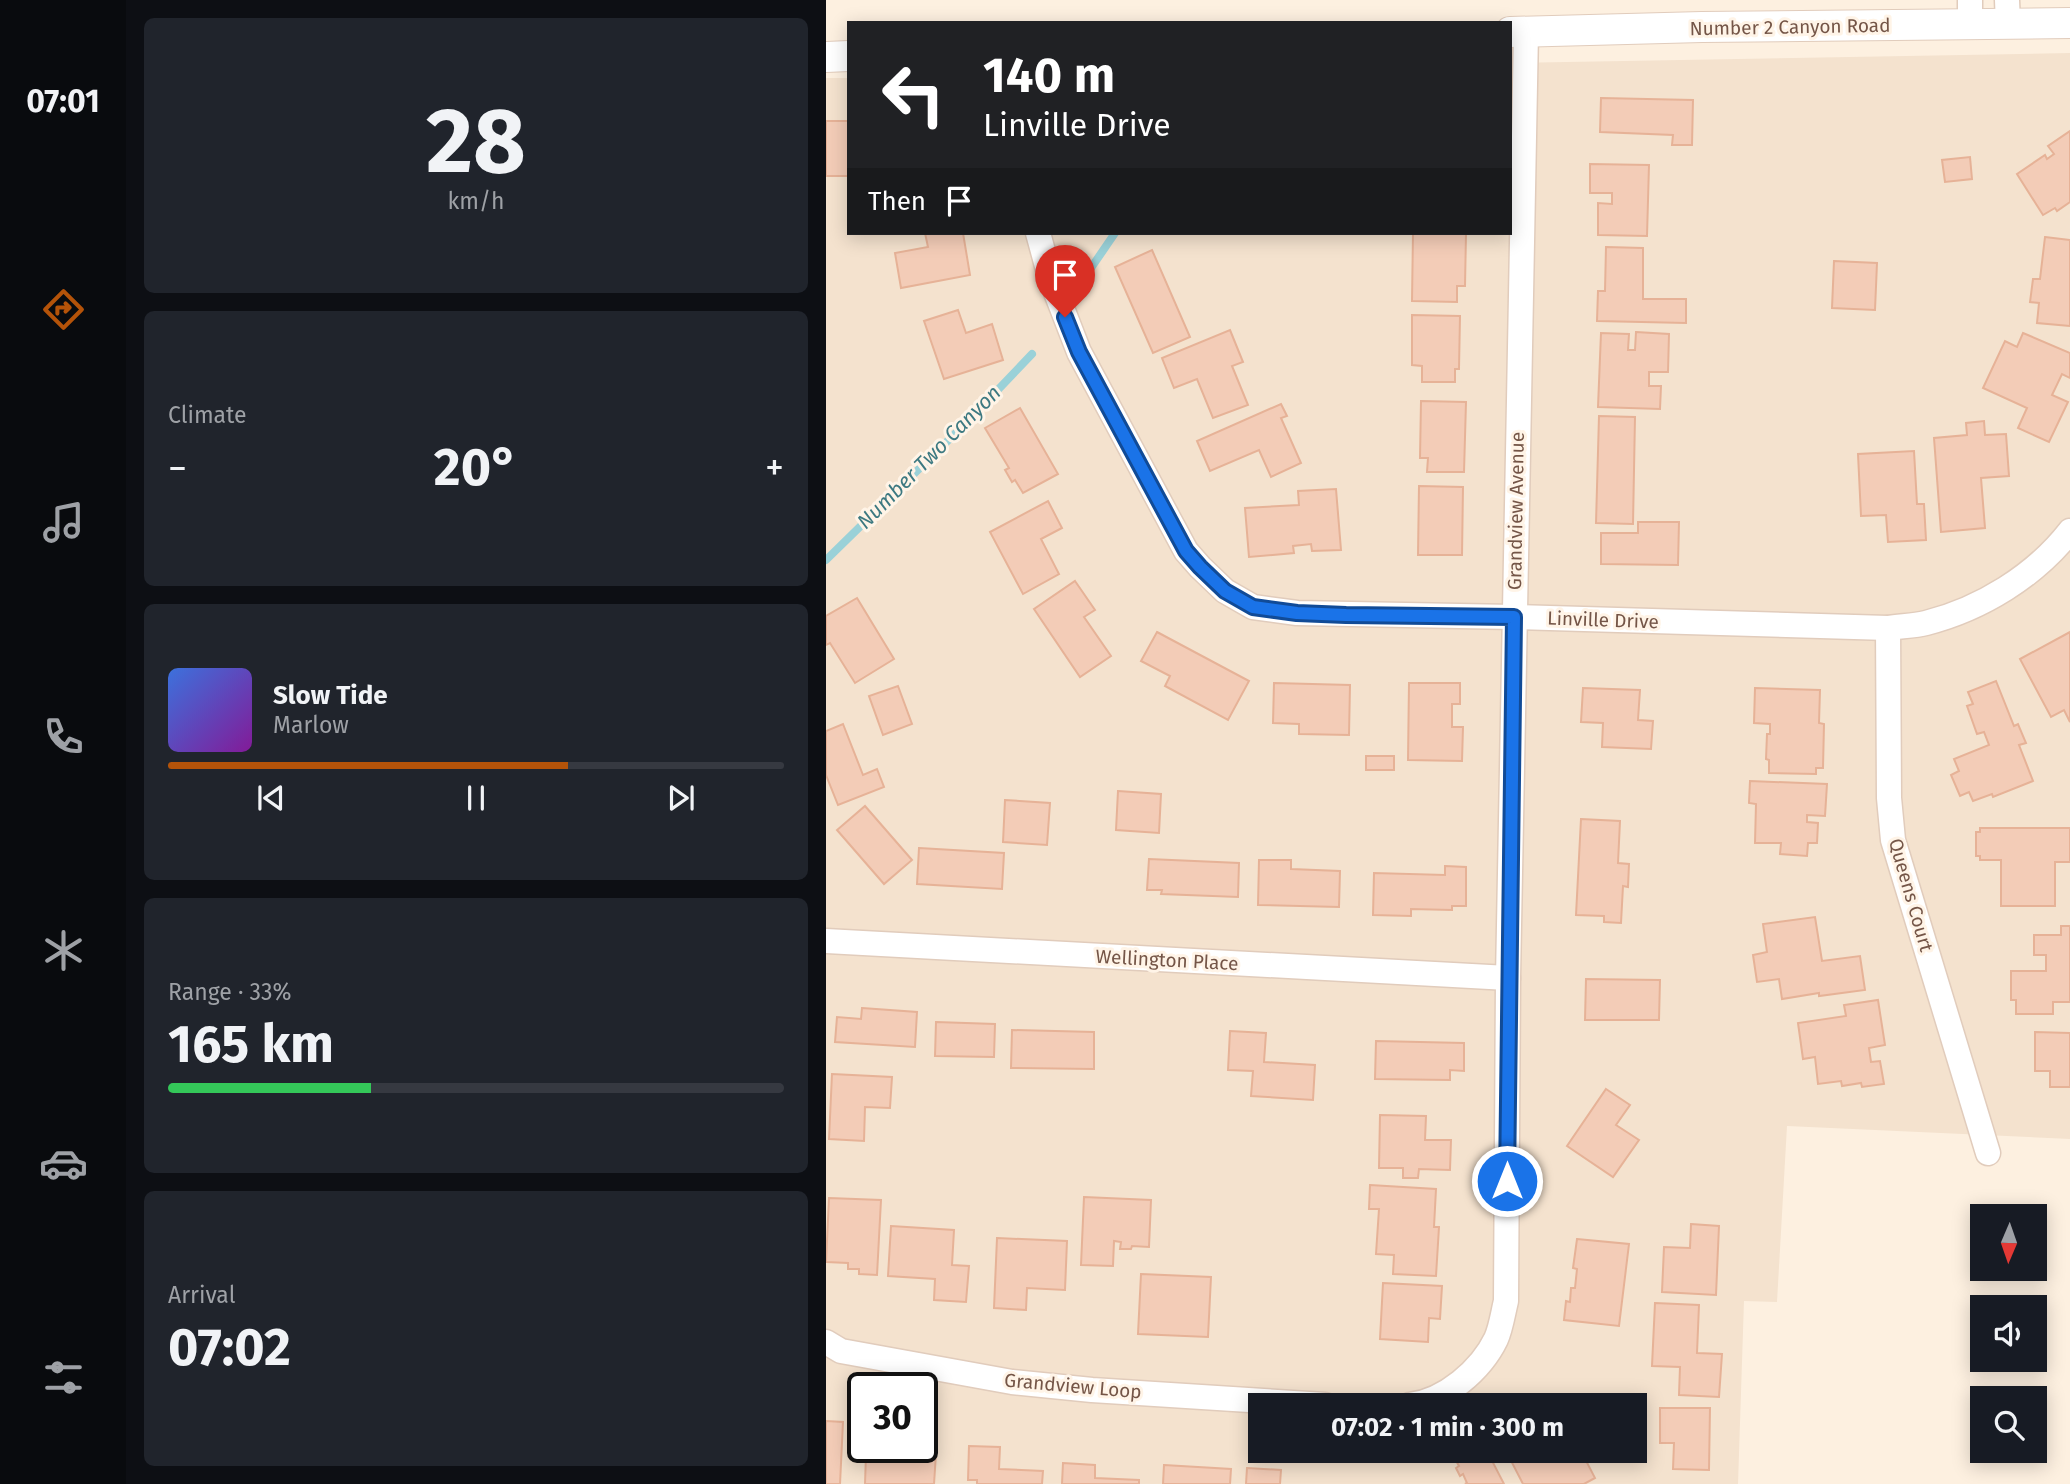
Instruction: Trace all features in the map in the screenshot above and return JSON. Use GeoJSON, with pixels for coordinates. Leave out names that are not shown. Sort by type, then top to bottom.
{"type":"FeatureCollection","features":[{"type":"Feature","properties":{"kind":"street","name":"Number 2 Canyon Road"},"geometry":{"type":"LineString","coordinates":[[1518,32],[1702,14],[2007,12],[2070,23]]}},
{"type":"Feature","properties":{"kind":"street","name":"Grandview Avenue"},"geometry":{"type":"LineString","coordinates":[[1444,1393],[1477,1368],[1497,1338],[1506,1301],[1518,32]]}},
{"type":"Feature","properties":{"kind":"street"},"geometry":{"type":"LineString","coordinates":[[826,57],[847,56]]}},
{"type":"Feature","properties":{"kind":"street","name":"Linville Drive"},"geometry":{"type":"LineString","coordinates":[[1039,235],[1050,277],[1079,352],[1186,551],[1225,591],[1253,607],[1297,613],[1888,628],[1924,623],[1959,612],[1997,595],[2029,572],[2070,531]]}},
{"type":"Feature","properties":{"kind":"street","name":"Queens Court"},"geometry":{"type":"LineString","coordinates":[[1888,628],[1889,798],[1893,840],[1988,1153]]}},
{"type":"Feature","properties":{"kind":"street","name":"Wellington Place"},"geometry":{"type":"LineString","coordinates":[[826,941],[1508,978]]}},
{"type":"Feature","properties":{"kind":"street","name":"Grandview Loop"},"geometry":{"type":"LineString","coordinates":[[826,1342],[841,1350],[1012,1382],[1248,1400]]}},
{"type":"Feature","properties":{"kind":"shaded area"},"geometry":{"type":"Polygon","coordinates":[[[2070,53],[2070,1139],[1787,1126],[1777,1302],[1744,1301],[1738,1484],[826,1484],[826,78],[847,78],[847,235],[1512,235],[1512,63],[2070,53]]]}},
{"type":"Feature","properties":{"kind":"building"},"geometry":{"type":"Polygon","coordinates":[[[1601,98],[1693,100],[1692,145],[1672,145],[1673,135],[1600,132],[1601,98]]]}},
{"type":"Feature","properties":{"kind":"building"},"geometry":{"type":"Polygon","coordinates":[[[826,121],[847,121],[847,176],[826,176],[826,121]]]}},
{"type":"Feature","properties":{"kind":"building"},"geometry":{"type":"Polygon","coordinates":[[[2070,131],[2070,202],[2057,211],[2055,208],[2043,215],[2017,174],[2045,155],[2047,159],[2054,154],[2048,146],[2070,131]]]}},
{"type":"Feature","properties":{"kind":"building"},"geometry":{"type":"Polygon","coordinates":[[[1970,157],[1972,179],[1945,182],[1942,160],[1970,157]]]}},
{"type":"Feature","properties":{"kind":"building"},"geometry":{"type":"Polygon","coordinates":[[[1590,164],[1649,165],[1647,236],[1598,235],[1598,203],[1612,204],[1612,193],[1590,193],[1590,164]]]}},
{"type":"Feature","properties":{"kind":"building"},"geometry":{"type":"Polygon","coordinates":[[[925,235],[963,235],[970,275],[901,288],[895,253],[928,247],[925,235]]]}},
{"type":"Feature","properties":{"kind":"building"},"geometry":{"type":"Polygon","coordinates":[[[1413,235],[1466,235],[1465,286],[1457,286],[1457,302],[1412,301],[1413,235]]]}},
{"type":"Feature","properties":{"kind":"building"},"geometry":{"type":"Polygon","coordinates":[[[2045,237],[2070,240],[2070,326],[2037,323],[2039,303],[2030,302],[2033,279],[2040,279],[2045,237]]]}},
{"type":"Feature","properties":{"kind":"building"},"geometry":{"type":"Polygon","coordinates":[[[1606,247],[1643,248],[1643,299],[1686,299],[1686,323],[1597,321],[1598,291],[1605,291],[1606,247]]]}},
{"type":"Feature","properties":{"kind":"building"},"geometry":{"type":"Polygon","coordinates":[[[1152,250],[1190,337],[1153,353],[1115,267],[1152,250]]]}},
{"type":"Feature","properties":{"kind":"building"},"geometry":{"type":"Polygon","coordinates":[[[1834,261],[1877,263],[1875,310],[1832,308],[1834,261]]]}},
{"type":"Feature","properties":{"kind":"building"},"geometry":{"type":"Polygon","coordinates":[[[958,310],[966,333],[992,324],[1003,360],[944,379],[924,321],[958,310]]]}},
{"type":"Feature","properties":{"kind":"building"},"geometry":{"type":"Polygon","coordinates":[[[1412,315],[1460,316],[1459,369],[1455,369],[1455,382],[1422,382],[1422,366],[1412,365],[1412,315]]]}},
{"type":"Feature","properties":{"kind":"building"},"geometry":{"type":"Polygon","coordinates":[[[1230,330],[1243,362],[1232,366],[1248,405],[1213,418],[1197,379],[1174,388],[1162,358],[1230,330]]]}},
{"type":"Feature","properties":{"kind":"building"},"geometry":{"type":"Polygon","coordinates":[[[1636,332],[1669,334],[1668,372],[1649,372],[1649,386],[1661,386],[1660,409],[1598,407],[1601,333],[1629,334],[1628,350],[1635,350],[1636,332]]]}},
{"type":"Feature","properties":{"kind":"building"},"geometry":{"type":"Polygon","coordinates":[[[2023,333],[2070,353],[2070,378],[2062,374],[2052,395],[2068,402],[2049,442],[2018,428],[2027,408],[1983,388],[2005,341],[2017,347],[2023,333]]]}},
{"type":"Feature","properties":{"kind":"building"},"geometry":{"type":"Polygon","coordinates":[[[1421,401],[1466,402],[1464,472],[1427,472],[1428,458],[1420,458],[1421,401]]]}},
{"type":"Feature","properties":{"kind":"building"},"geometry":{"type":"Polygon","coordinates":[[[1281,404],[1287,416],[1281,418],[1301,463],[1271,477],[1259,450],[1210,471],[1197,441],[1281,404]]]}},
{"type":"Feature","properties":{"kind":"building"},"geometry":{"type":"Polygon","coordinates":[[[1020,408],[1058,474],[1023,493],[1015,480],[1012,482],[1005,470],[1009,468],[985,428],[1020,408]]]}},
{"type":"Feature","properties":{"kind":"building"},"geometry":{"type":"Polygon","coordinates":[[[1599,416],[1635,417],[1633,524],[1596,523],[1599,416]]]}},
{"type":"Feature","properties":{"kind":"building"},"geometry":{"type":"Polygon","coordinates":[[[1984,421],[1985,435],[2006,434],[2009,476],[1981,478],[1985,528],[1941,532],[1934,438],[1967,435],[1966,423],[1984,421]]]}},
{"type":"Feature","properties":{"kind":"building"},"geometry":{"type":"Polygon","coordinates":[[[1914,451],[1917,504],[1924,504],[1926,540],[1888,542],[1886,515],[1861,516],[1858,454],[1914,451]]]}},
{"type":"Feature","properties":{"kind":"building"},"geometry":{"type":"Polygon","coordinates":[[[1419,486],[1463,487],[1462,555],[1418,555],[1419,486]]]}},
{"type":"Feature","properties":{"kind":"building"},"geometry":{"type":"Polygon","coordinates":[[[1336,489],[1341,550],[1312,551],[1311,544],[1293,546],[1294,553],[1249,557],[1245,508],[1299,505],[1298,491],[1336,489]]]}},
{"type":"Feature","properties":{"kind":"building"},"geometry":{"type":"Polygon","coordinates":[[[1048,501],[1062,528],[1041,539],[1059,574],[1023,594],[990,532],[1048,501]]]}},
{"type":"Feature","properties":{"kind":"building"},"geometry":{"type":"Polygon","coordinates":[[[1638,522],[1679,522],[1678,565],[1601,564],[1601,533],[1638,533],[1638,522]]]}},
{"type":"Feature","properties":{"kind":"building"},"geometry":{"type":"Polygon","coordinates":[[[1075,581],[1095,610],[1084,617],[1111,656],[1080,677],[1034,609],[1075,581]]]}},
{"type":"Feature","properties":{"kind":"building"},"geometry":{"type":"Polygon","coordinates":[[[857,598],[894,659],[855,683],[830,643],[826,645],[826,616],[857,598]]]}},
{"type":"Feature","properties":{"kind":"building"},"geometry":{"type":"Polygon","coordinates":[[[1157,632],[1249,681],[1228,720],[1165,686],[1170,676],[1141,661],[1157,632]]]}},
{"type":"Feature","properties":{"kind":"building"},"geometry":{"type":"Polygon","coordinates":[[[2070,632],[2070,722],[2064,710],[2051,717],[2020,659],[2070,632]]]}},
{"type":"Feature","properties":{"kind":"building"},"geometry":{"type":"Polygon","coordinates":[[[1996,681],[2014,726],[2018,724],[2026,743],[2019,745],[2033,781],[1993,797],[1992,794],[1973,801],[1969,792],[1960,796],[1951,775],[1959,771],[1954,759],[1989,745],[1984,732],[1977,734],[1967,706],[1973,704],[1968,692],[1996,681]]]}},
{"type":"Feature","properties":{"kind":"building"},"geometry":{"type":"Polygon","coordinates":[[[1274,683],[1350,685],[1349,735],[1299,734],[1299,724],[1273,723],[1274,683]]]}},
{"type":"Feature","properties":{"kind":"building"},"geometry":{"type":"Polygon","coordinates":[[[1409,683],[1460,683],[1460,704],[1452,704],[1452,727],[1463,727],[1462,761],[1408,760],[1409,683]]]}},
{"type":"Feature","properties":{"kind":"building"},"geometry":{"type":"Polygon","coordinates":[[[898,686],[912,724],[883,735],[869,696],[898,686]]]}},
{"type":"Feature","properties":{"kind":"building"},"geometry":{"type":"Polygon","coordinates":[[[1583,688],[1640,690],[1638,720],[1653,721],[1651,749],[1602,747],[1603,723],[1581,722],[1583,688]]]}},
{"type":"Feature","properties":{"kind":"building"},"geometry":{"type":"Polygon","coordinates":[[[1755,688],[1820,690],[1819,723],[1824,724],[1823,768],[1816,768],[1816,774],[1769,773],[1769,760],[1766,759],[1770,724],[1754,723],[1755,688]]]}},
{"type":"Feature","properties":{"kind":"building"},"geometry":{"type":"Polygon","coordinates":[[[843,724],[863,775],[877,769],[884,787],[838,805],[826,775],[826,731],[843,724]]]}},
{"type":"Feature","properties":{"kind":"building"},"geometry":{"type":"Polygon","coordinates":[[[1366,756],[1394,756],[1394,770],[1366,770],[1366,756]]]}},
{"type":"Feature","properties":{"kind":"building"},"geometry":{"type":"Polygon","coordinates":[[[1750,781],[1827,784],[1825,816],[1807,815],[1807,822],[1818,823],[1817,843],[1808,843],[1807,856],[1780,854],[1781,843],[1755,843],[1756,804],[1749,803],[1750,781]]]}},
{"type":"Feature","properties":{"kind":"building"},"geometry":{"type":"Polygon","coordinates":[[[1118,791],[1161,794],[1159,833],[1116,830],[1118,791]]]}},
{"type":"Feature","properties":{"kind":"building"},"geometry":{"type":"Polygon","coordinates":[[[1005,800],[1050,803],[1047,845],[1003,842],[1005,800]]]}},
{"type":"Feature","properties":{"kind":"building"},"geometry":{"type":"Polygon","coordinates":[[[865,806],[912,860],[884,884],[837,830],[865,806]]]}},
{"type":"Feature","properties":{"kind":"building"},"geometry":{"type":"Polygon","coordinates":[[[1581,819],[1620,821],[1618,863],[1629,864],[1628,887],[1623,886],[1621,923],[1604,922],[1604,916],[1576,915],[1581,819]]]}},
{"type":"Feature","properties":{"kind":"building"},"geometry":{"type":"Polygon","coordinates":[[[1980,828],[2070,828],[2070,862],[2055,862],[2055,906],[2001,906],[2001,860],[1980,860],[1980,856],[1976,856],[1976,832],[1980,832],[1980,828]]]}},
{"type":"Feature","properties":{"kind":"building"},"geometry":{"type":"Polygon","coordinates":[[[919,848],[1004,853],[1002,889],[917,884],[919,848]]]}},
{"type":"Feature","properties":{"kind":"building"},"geometry":{"type":"Polygon","coordinates":[[[1149,859],[1239,863],[1238,897],[1161,894],[1162,890],[1147,890],[1149,859]]]}},
{"type":"Feature","properties":{"kind":"building"},"geometry":{"type":"Polygon","coordinates":[[[1259,860],[1291,860],[1291,869],[1340,871],[1339,907],[1258,905],[1259,860]]]}},
{"type":"Feature","properties":{"kind":"building"},"geometry":{"type":"Polygon","coordinates":[[[1445,866],[1466,867],[1466,906],[1452,906],[1452,910],[1411,909],[1411,916],[1373,915],[1374,873],[1445,875],[1445,866]]]}},
{"type":"Feature","properties":{"kind":"building"},"geometry":{"type":"Polygon","coordinates":[[[1815,917],[1822,961],[1860,956],[1865,990],[1782,999],[1779,979],[1757,982],[1753,955],[1767,952],[1763,924],[1815,917]]]}},
{"type":"Feature","properties":{"kind":"building"},"geometry":{"type":"Polygon","coordinates":[[[2061,926],[2070,926],[2070,1002],[2053,1002],[2053,1014],[2016,1014],[2016,1000],[2011,1000],[2011,971],[2046,971],[2046,955],[2034,955],[2034,935],[2061,935],[2061,926]]]}},
{"type":"Feature","properties":{"kind":"building"},"geometry":{"type":"Polygon","coordinates":[[[1586,979],[1660,980],[1659,1020],[1585,1020],[1586,979]]]}},
{"type":"Feature","properties":{"kind":"building"},"geometry":{"type":"Polygon","coordinates":[[[1878,1000],[1885,1045],[1869,1048],[1871,1062],[1880,1061],[1884,1084],[1842,1086],[1841,1081],[1818,1084],[1815,1057],[1803,1059],[1798,1023],[1846,1016],[1844,1005],[1878,1000]]]}},
{"type":"Feature","properties":{"kind":"building"},"geometry":{"type":"Polygon","coordinates":[[[862,1008],[917,1012],[915,1047],[835,1042],[837,1017],[861,1019],[862,1008]]]}},
{"type":"Feature","properties":{"kind":"building"},"geometry":{"type":"Polygon","coordinates":[[[936,1022],[995,1024],[994,1057],[935,1056],[936,1022]]]}},
{"type":"Feature","properties":{"kind":"building"},"geometry":{"type":"Polygon","coordinates":[[[1012,1030],[1094,1032],[1094,1069],[1011,1068],[1012,1030]]]}},
{"type":"Feature","properties":{"kind":"building"},"geometry":{"type":"Polygon","coordinates":[[[1230,1031],[1266,1033],[1264,1062],[1315,1065],[1313,1100],[1251,1096],[1253,1071],[1228,1070],[1230,1031]]]}},
{"type":"Feature","properties":{"kind":"building"},"geometry":{"type":"Polygon","coordinates":[[[2035,1032],[2070,1033],[2070,1087],[2050,1087],[2050,1071],[2035,1071],[2035,1032]]]}},
{"type":"Feature","properties":{"kind":"building"},"geometry":{"type":"Polygon","coordinates":[[[1376,1041],[1464,1043],[1464,1071],[1450,1070],[1450,1080],[1375,1079],[1376,1041]]]}},
{"type":"Feature","properties":{"kind":"building"},"geometry":{"type":"Polygon","coordinates":[[[832,1074],[892,1077],[890,1108],[865,1107],[864,1141],[829,1139],[832,1074]]]}},
{"type":"Feature","properties":{"kind":"building"},"geometry":{"type":"Polygon","coordinates":[[[1606,1089],[1630,1105],[1616,1125],[1639,1140],[1613,1177],[1567,1146],[1606,1089]]]}},
{"type":"Feature","properties":{"kind":"building"},"geometry":{"type":"Polygon","coordinates":[[[1380,1115],[1426,1116],[1425,1140],[1451,1140],[1450,1170],[1419,1169],[1418,1178],[1403,1178],[1403,1168],[1379,1168],[1380,1115]]]}},
{"type":"Feature","properties":{"kind":"building"},"geometry":{"type":"Polygon","coordinates":[[[1370,1185],[1436,1189],[1434,1227],[1439,1227],[1436,1276],[1393,1274],[1394,1255],[1376,1254],[1379,1209],[1369,1209],[1370,1185]]]}},
{"type":"Feature","properties":{"kind":"building"},"geometry":{"type":"Polygon","coordinates":[[[1084,1197],[1151,1200],[1149,1247],[1132,1246],[1131,1249],[1120,1249],[1121,1242],[1114,1241],[1113,1266],[1081,1265],[1084,1197]]]}},
{"type":"Feature","properties":{"kind":"building"},"geometry":{"type":"Polygon","coordinates":[[[829,1198],[881,1200],[877,1275],[859,1274],[859,1269],[848,1269],[848,1263],[826,1262],[829,1198]]]}},
{"type":"Feature","properties":{"kind":"building"},"geometry":{"type":"Polygon","coordinates":[[[1691,1224],[1719,1226],[1716,1295],[1662,1292],[1664,1247],[1690,1248],[1691,1224]]]}},
{"type":"Feature","properties":{"kind":"building"},"geometry":{"type":"Polygon","coordinates":[[[891,1226],[954,1230],[952,1265],[969,1266],[966,1302],[934,1300],[935,1279],[888,1276],[891,1226]]]}},
{"type":"Feature","properties":{"kind":"building"},"geometry":{"type":"Polygon","coordinates":[[[997,1238],[1067,1241],[1065,1290],[1027,1288],[1026,1310],[994,1308],[997,1238]]]}},
{"type":"Feature","properties":{"kind":"building"},"geometry":{"type":"Polygon","coordinates":[[[1577,1239],[1629,1244],[1619,1326],[1564,1320],[1566,1301],[1570,1302],[1571,1288],[1575,1288],[1577,1269],[1573,1268],[1577,1239]]]}},
{"type":"Feature","properties":{"kind":"building"},"geometry":{"type":"Polygon","coordinates":[[[1141,1274],[1211,1277],[1208,1337],[1138,1334],[1141,1274]]]}},
{"type":"Feature","properties":{"kind":"building"},"geometry":{"type":"Polygon","coordinates":[[[1383,1283],[1442,1286],[1440,1319],[1429,1318],[1428,1342],[1380,1339],[1383,1283]]]}},
{"type":"Feature","properties":{"kind":"building"},"geometry":{"type":"Polygon","coordinates":[[[1655,1303],[1699,1305],[1697,1353],[1722,1354],[1719,1397],[1679,1395],[1680,1367],[1652,1366],[1655,1303]]]}},
{"type":"Feature","properties":{"kind":"building"},"geometry":{"type":"Polygon","coordinates":[[[1660,1408],[1710,1408],[1709,1470],[1673,1469],[1674,1443],[1660,1443],[1660,1408]]]}},
{"type":"Feature","properties":{"kind":"building"},"geometry":{"type":"Polygon","coordinates":[[[826,1421],[843,1422],[840,1484],[826,1484],[826,1421]]]}},
{"type":"Feature","properties":{"kind":"building"},"geometry":{"type":"Polygon","coordinates":[[[969,1446],[1000,1447],[999,1469],[1043,1471],[1042,1484],[977,1484],[977,1480],[968,1480],[969,1446]]]}},
{"type":"Feature","properties":{"kind":"building"},"geometry":{"type":"Polygon","coordinates":[[[866,1463],[935,1463],[934,1484],[865,1484],[866,1463]]]}},
{"type":"Feature","properties":{"kind":"building"},"geometry":{"type":"Polygon","coordinates":[[[1063,1463],[1095,1465],[1095,1478],[1139,1480],[1139,1484],[1062,1484],[1063,1463]]]}},
{"type":"Feature","properties":{"kind":"building"},"geometry":{"type":"Polygon","coordinates":[[[1457,1463],[1493,1463],[1504,1484],[1465,1484],[1467,1483],[1463,1474],[1460,1476],[1456,1468],[1459,1466],[1457,1463]]]}},
{"type":"Feature","properties":{"kind":"building"},"geometry":{"type":"Polygon","coordinates":[[[1512,1463],[1587,1463],[1595,1478],[1584,1484],[1523,1484],[1512,1463]]]}},
{"type":"Feature","properties":{"kind":"building"},"geometry":{"type":"Polygon","coordinates":[[[1164,1465],[1231,1469],[1230,1484],[1163,1484],[1164,1465]]]}},
{"type":"Feature","properties":{"kind":"building"},"geometry":{"type":"Polygon","coordinates":[[[1247,1468],[1281,1470],[1280,1484],[1246,1484],[1247,1468]]]}},
{"type":"Feature","properties":{"kind":"waterway","name":"Number Two Canyon"},"geometry":{"type":"LineString","coordinates":[[1078,287],[1114,235]]}},
{"type":"Feature","properties":{"kind":"waterway","name":"Number Two Canyon"},"geometry":{"type":"LineString","coordinates":[[826,560],[970,419],[1032,354]]}},
{"type":"Feature","properties":{"kind":"route"},"geometry":{"type":"LineString","coordinates":[[1065,317],[1079,352],[1186,551],[1225,591],[1253,607],[1297,613],[1514,617],[1507,1181]]}}]}
